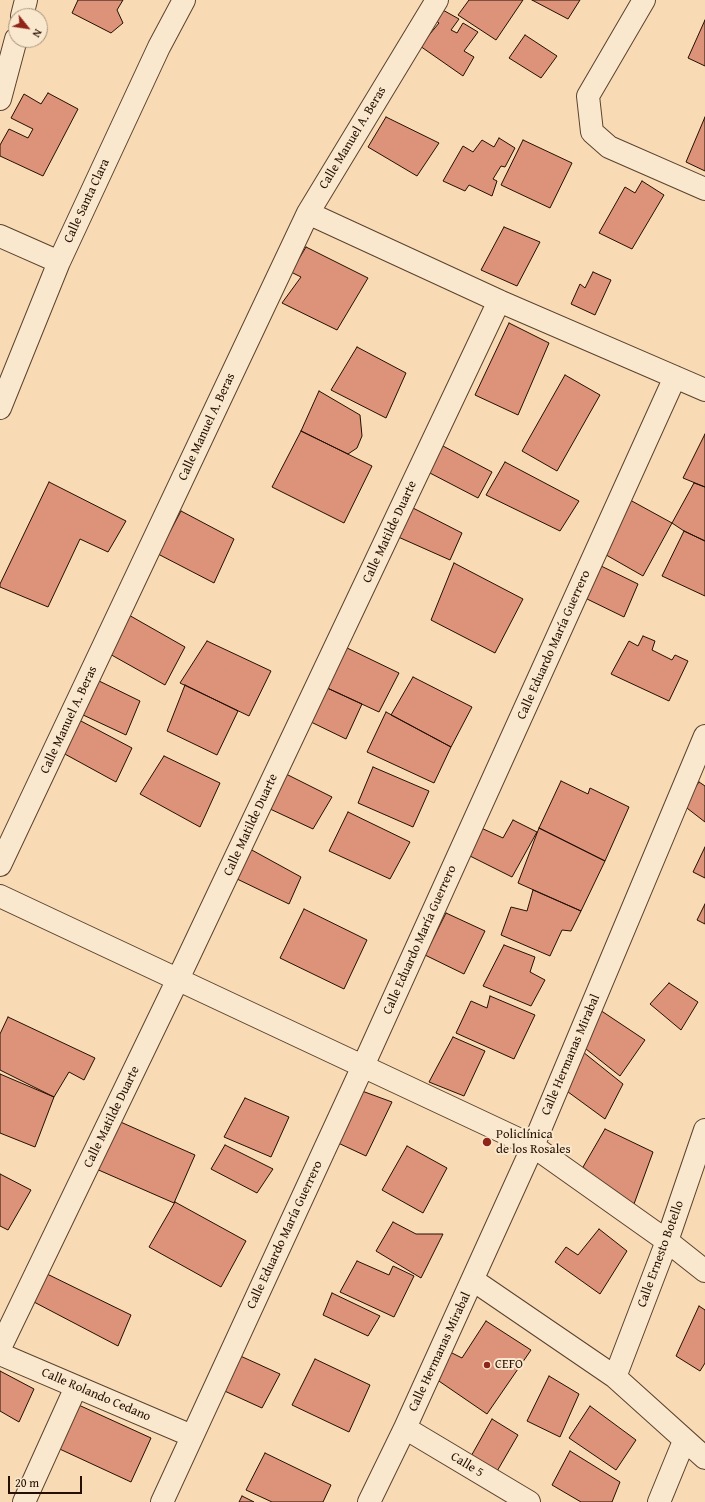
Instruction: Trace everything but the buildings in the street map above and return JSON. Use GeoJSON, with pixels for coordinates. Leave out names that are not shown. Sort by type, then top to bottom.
{"type":"FeatureCollection","features":[{"type":"Feature","properties":{"kind":"street","name":"Calle Santa Clara"},"geometry":{"type":"LineString","coordinates":[[0,408],[59,262],[159,47],[184,0]]}},
{"type":"Feature","properties":{"kind":"street","name":"Calle Manuel A. Beras"},"geometry":{"type":"LineString","coordinates":[[0,865],[308,213],[437,0]]}},
{"type":"Feature","properties":{"kind":"street"},"geometry":{"type":"LineString","coordinates":[[644,0],[588,96],[592,132],[609,147],[705,189]]}},
{"type":"Feature","properties":{"kind":"street"},"geometry":{"type":"LineString","coordinates":[[0,99],[14,48]]}},
{"type":"Feature","properties":{"kind":"street"},"geometry":{"type":"LineString","coordinates":[[308,213],[499,300],[705,390]]}},
{"type":"Feature","properties":{"kind":"street"},"geometry":{"type":"LineString","coordinates":[[0,236],[59,262]]}},
{"type":"Feature","properties":{"kind":"street","name":"Calle Matilde Duarte"},"geometry":{"type":"LineString","coordinates":[[0,1348],[178,979],[499,300]]}},
{"type":"Feature","properties":{"kind":"street","name":"Calle Eduardo María Guerrero"},"geometry":{"type":"LineString","coordinates":[[162,1502],[363,1066],[675,377]]}},
{"type":"Feature","properties":{"kind":"street","name":"Calle Hermanas Mirabal"},"geometry":{"type":"LineString","coordinates":[[369,1502],[405,1428],[533,1146],[705,736]]}},
{"type":"Feature","properties":{"kind":"street"},"geometry":{"type":"LineString","coordinates":[[0,896],[533,1146],[667,1241],[705,1271]]}},
{"type":"Feature","properties":{"kind":"street","name":"Calle Ernesto Botello"},"geometry":{"type":"LineString","coordinates":[[615,1377],[667,1241],[705,1130]]}},
{"type":"Feature","properties":{"kind":"street"},"geometry":{"type":"LineString","coordinates":[[473,1280],[615,1377],[684,1441],[705,1458]]}},
{"type":"Feature","properties":{"kind":"street","name":"Calle Rolando Cedano"},"geometry":{"type":"LineString","coordinates":[[0,1354],[192,1436]]}},
{"type":"Feature","properties":{"kind":"street"},"geometry":{"type":"LineString","coordinates":[[24,1502],[76,1387]]}},
{"type":"Feature","properties":{"kind":"street","name":"Calle 5"},"geometry":{"type":"LineString","coordinates":[[405,1428],[529,1502]]}},
{"type":"Feature","properties":{"kind":"street"},"geometry":{"type":"LineString","coordinates":[[659,1502],[684,1441]]}},
{"type":"Feature","properties":{"kind":"place","name":"Policlínica de los Rosales"},"geometry":{"type":"Point","coordinates":[487,1142]}},
{"type":"Feature","properties":{"kind":"place","name":"CEFO"},"geometry":{"type":"Point","coordinates":[487,1365]}}]}
